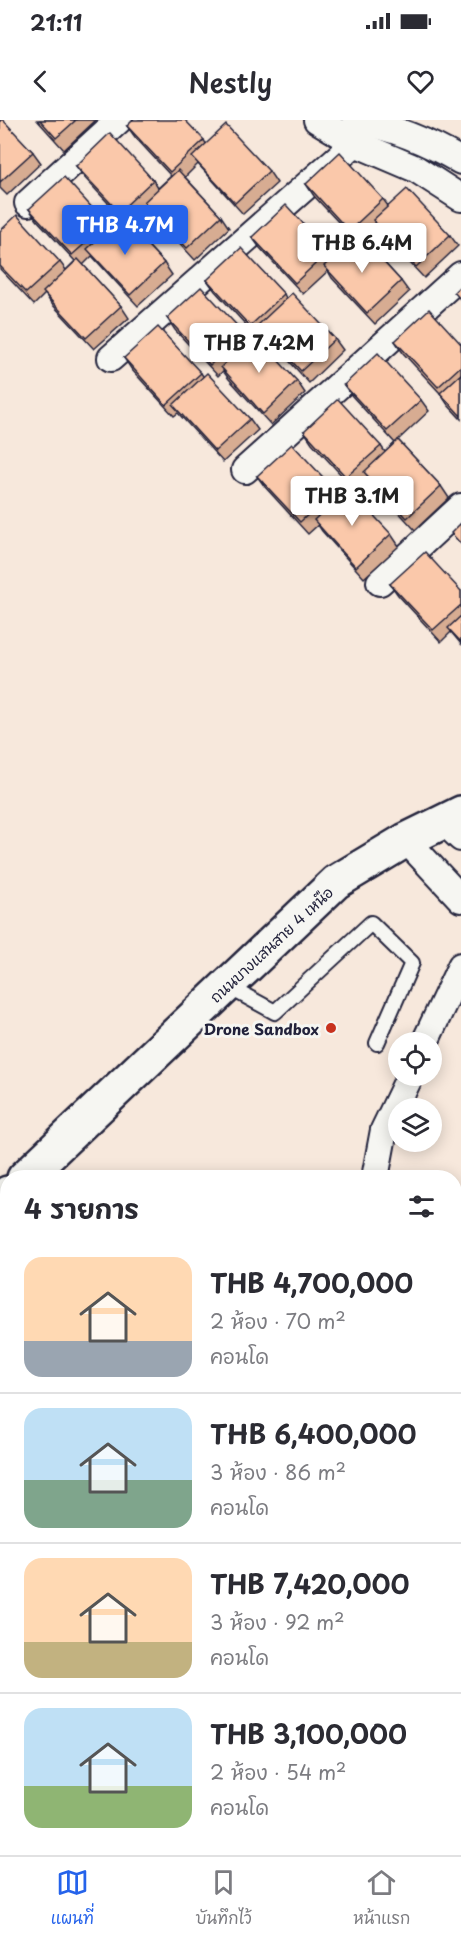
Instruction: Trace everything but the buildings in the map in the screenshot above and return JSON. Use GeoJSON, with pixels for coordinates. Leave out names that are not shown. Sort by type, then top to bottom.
{"type":"FeatureCollection","features":[{"type":"Feature","properties":{"kind":"street"},"geometry":{"type":"LineString","coordinates":[[28,203],[119,120]]}},
{"type":"Feature","properties":{"kind":"street"},"geometry":{"type":"LineString","coordinates":[[318,120],[372,122],[437,147],[461,160]]}},
{"type":"Feature","properties":{"kind":"street"},"geometry":{"type":"LineString","coordinates":[[318,120],[355,143],[416,169],[461,198]]}},
{"type":"Feature","properties":{"kind":"street"},"geometry":{"type":"LineString","coordinates":[[111,358],[355,143],[372,122]]}},
{"type":"Feature","properties":{"kind":"street"},"geometry":{"type":"LineString","coordinates":[[245,470],[461,275]]}},
{"type":"Feature","properties":{"kind":"street"},"geometry":{"type":"LineString","coordinates":[[380,582],[461,507]]}},
{"type":"Feature","properties":{"kind":"street","name":"ถนนบางแสนสาย 4 เหนือ"},"geometry":{"type":"LineString","coordinates":[[32,1170],[336,882],[406,840],[455,824]]}},
{"type":"Feature","properties":{"kind":"street"},"geometry":{"type":"LineString","coordinates":[[406,840],[461,899]]}},
{"type":"Feature","properties":{"kind":"street"},"geometry":{"type":"LineString","coordinates":[[430,1032],[461,966]]}},
{"type":"Feature","properties":{"kind":"street"},"geometry":{"type":"LineString","coordinates":[[376,1170],[384,1130],[405,1086]]}},
{"type":"Feature","properties":{"kind":"lane"},"geometry":{"type":"LineString","coordinates":[[226,986],[275,1012],[371,923],[412,963],[377,1043]]}},
{"type":"Feature","properties":{"kind":"place","name":"Drone Sandbox"},"geometry":{"type":"Point","coordinates":[331,1028]}}]}
